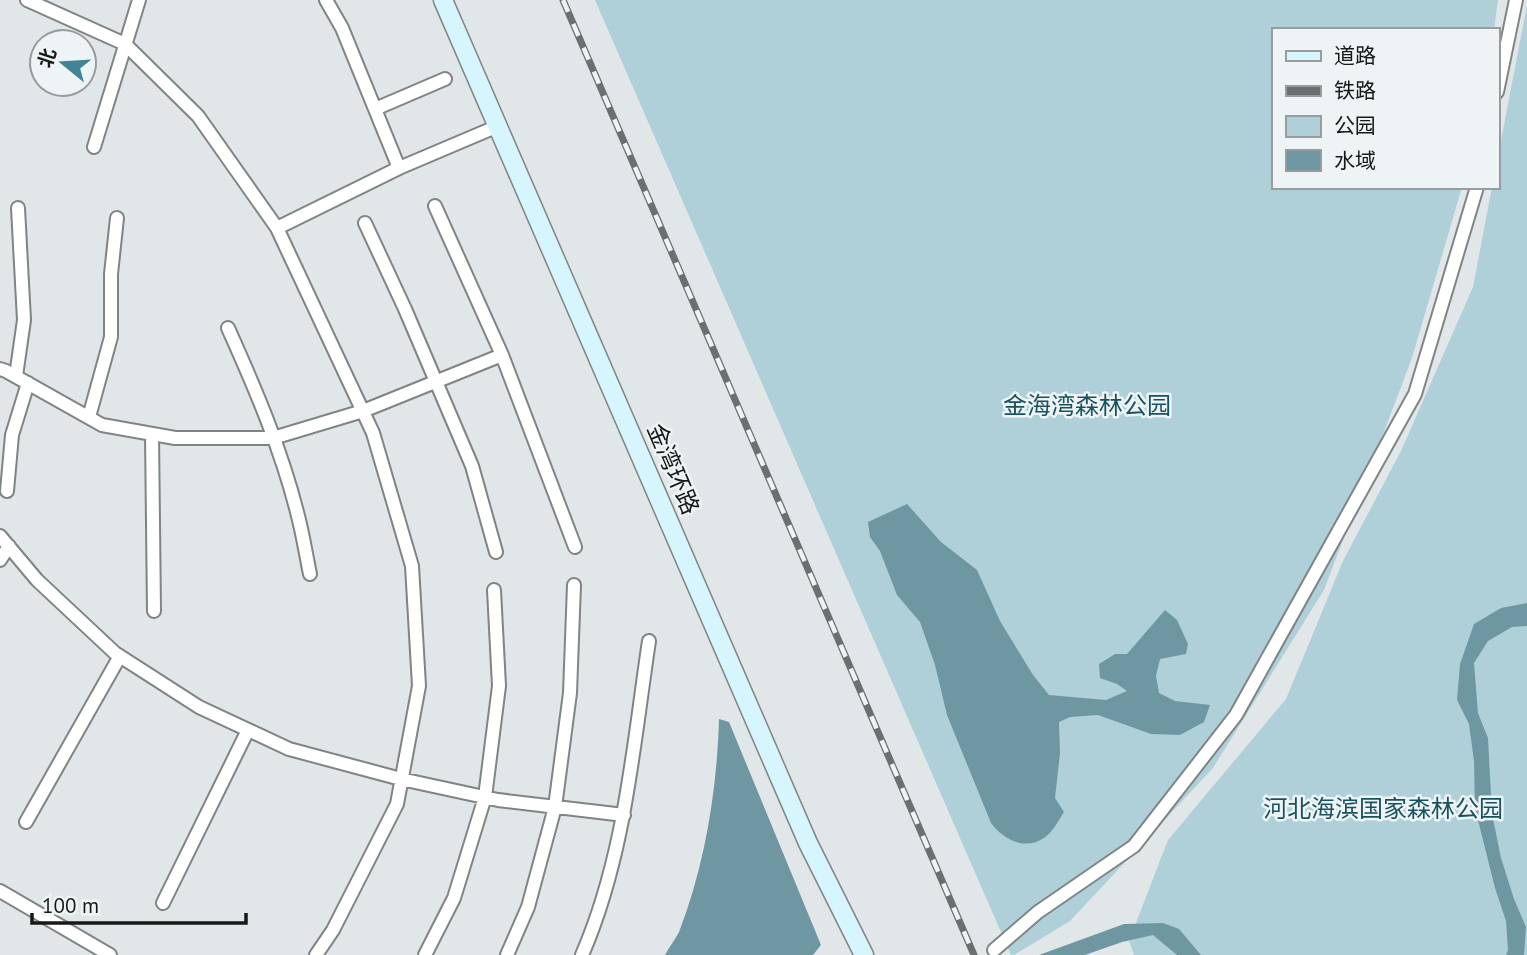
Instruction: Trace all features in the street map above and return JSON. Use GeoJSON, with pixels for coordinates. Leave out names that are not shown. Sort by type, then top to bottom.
{"type":"FeatureCollection","features":[{"type":"Feature","properties":{"kind":"main road","name":"金湾环路"},"geometry":{"type":"LineString","coordinates":[[443,0],[808,843],[864,955]]}},
{"type":"Feature","properties":{"kind":"street"},"geometry":{"type":"LineString","coordinates":[[27,0],[124,44],[198,116],[277,228],[373,433],[412,566],[419,686],[397,804],[333,930],[316,955]]}},
{"type":"Feature","properties":{"kind":"street"},"geometry":{"type":"LineString","coordinates":[[94,147],[139,0]]}},
{"type":"Feature","properties":{"kind":"street"},"geometry":{"type":"LineString","coordinates":[[326,0],[342,28],[399,168]]}},
{"type":"Feature","properties":{"kind":"street"},"geometry":{"type":"LineString","coordinates":[[1499,82],[1516,0]]}},
{"type":"Feature","properties":{"kind":"street"},"geometry":{"type":"LineString","coordinates":[[375,110],[445,79]]}},
{"type":"Feature","properties":{"kind":"street"},"geometry":{"type":"LineString","coordinates":[[277,228],[399,168],[498,126]]}},
{"type":"Feature","properties":{"kind":"street"},"geometry":{"type":"LineString","coordinates":[[994,950],[1038,912],[1133,846],[1236,715],[1415,394],[1476,189]]}},
{"type":"Feature","properties":{"kind":"street"},"geometry":{"type":"LineString","coordinates":[[435,206],[502,355],[575,547]]}},
{"type":"Feature","properties":{"kind":"street"},"geometry":{"type":"LineString","coordinates":[[7,491],[12,435],[22,379],[24,320],[18,208]]}},
{"type":"Feature","properties":{"kind":"street"},"geometry":{"type":"LineString","coordinates":[[89,417],[111,337],[111,274],[117,218]]}},
{"type":"Feature","properties":{"kind":"street"},"geometry":{"type":"LineString","coordinates":[[365,223],[472,466],[496,552]]}},
{"type":"Feature","properties":{"kind":"street"},"geometry":{"type":"LineString","coordinates":[[228,328],[273,438],[298,514],[310,574]]}},
{"type":"Feature","properties":{"kind":"street"},"geometry":{"type":"LineString","coordinates":[[0,369],[102,425],[175,438],[273,438],[363,411],[502,355]]}},
{"type":"Feature","properties":{"kind":"street"},"geometry":{"type":"LineString","coordinates":[[152,434],[153,611]]}},
{"type":"Feature","properties":{"kind":"street"},"geometry":{"type":"LineString","coordinates":[[0,561],[4,541]]}},
{"type":"Feature","properties":{"kind":"street"},"geometry":{"type":"LineString","coordinates":[[4,541],[37,580],[120,656],[199,707],[289,749],[401,779],[485,797],[624,816]]}},
{"type":"Feature","properties":{"kind":"street"},"geometry":{"type":"LineString","coordinates":[[507,955],[528,907],[555,807],[570,694],[574,585]]}},
{"type":"Feature","properties":{"kind":"street"},"geometry":{"type":"LineString","coordinates":[[425,955],[454,898],[485,797],[499,686],[494,590]]}},
{"type":"Feature","properties":{"kind":"street"},"geometry":{"type":"LineString","coordinates":[[582,955],[598,919],[624,816],[649,641]]}},
{"type":"Feature","properties":{"kind":"street"},"geometry":{"type":"LineString","coordinates":[[26,822],[120,656]]}},
{"type":"Feature","properties":{"kind":"street"},"geometry":{"type":"LineString","coordinates":[[163,903],[248,730]]}},
{"type":"Feature","properties":{"kind":"street"},"geometry":{"type":"LineString","coordinates":[[0,891],[110,955]]}},
{"type":"Feature","properties":{"kind":"green space","name":"金海湾森林公园"},"geometry":{"type":"Polygon","coordinates":[[[595,0],[1498,0],[1494,28],[1272,28],[1272,189],[1461,189],[1412,358],[1324,590],[1213,768],[1070,921],[1011,955],[595,0]]]}},
{"type":"Feature","properties":{"kind":"green space","name":"河北海滨国家森林公园"},"geometry":{"type":"Polygon","coordinates":[[[1527,5],[1527,955],[1134,955],[1129,941],[1168,840],[1286,699],[1343,561],[1401,451],[1473,287],[1492,189],[1499,189],[1499,151],[1527,5]]]}},
{"type":"Feature","properties":{"kind":"water"},"geometry":{"type":"Polygon","coordinates":[[[907,504],[941,542],[977,570],[1000,621],[1033,675],[1049,695],[1106,700],[1127,691],[1100,678],[1099,664],[1115,654],[1127,654],[1165,610],[1177,620],[1188,644],[1186,654],[1160,659],[1156,676],[1159,693],[1175,701],[1210,705],[1204,722],[1180,735],[1151,734],[1098,715],[1070,717],[1059,722],[1060,753],[1055,798],[1064,812],[1050,833],[1036,842],[1022,843],[1002,834],[991,823],[947,715],[935,665],[920,622],[897,595],[880,551],[870,537],[868,522],[907,504]]]}},
{"type":"Feature","properties":{"kind":"water"},"geometry":{"type":"Polygon","coordinates":[[[1527,603],[1527,626],[1512,627],[1488,641],[1474,663],[1478,713],[1488,738],[1492,814],[1501,858],[1526,927],[1524,955],[1506,955],[1506,921],[1475,808],[1474,761],[1469,724],[1457,700],[1460,664],[1474,624],[1501,608],[1527,603]]]}},
{"type":"Feature","properties":{"kind":"water"},"geometry":{"type":"Polygon","coordinates":[[[719,719],[729,722],[821,945],[813,955],[665,955],[679,932],[703,854],[716,773],[719,719]]]}},
{"type":"Feature","properties":{"kind":"water"},"geometry":{"type":"Polygon","coordinates":[[[1163,923],[1179,929],[1201,955],[1177,955],[1153,935],[1085,955],[1039,955],[1124,924],[1163,923]]]}},
{"type":"Feature","properties":{"kind":"railway"},"geometry":{"type":"LineString","coordinates":[[563,0],[974,955]]}}]}
